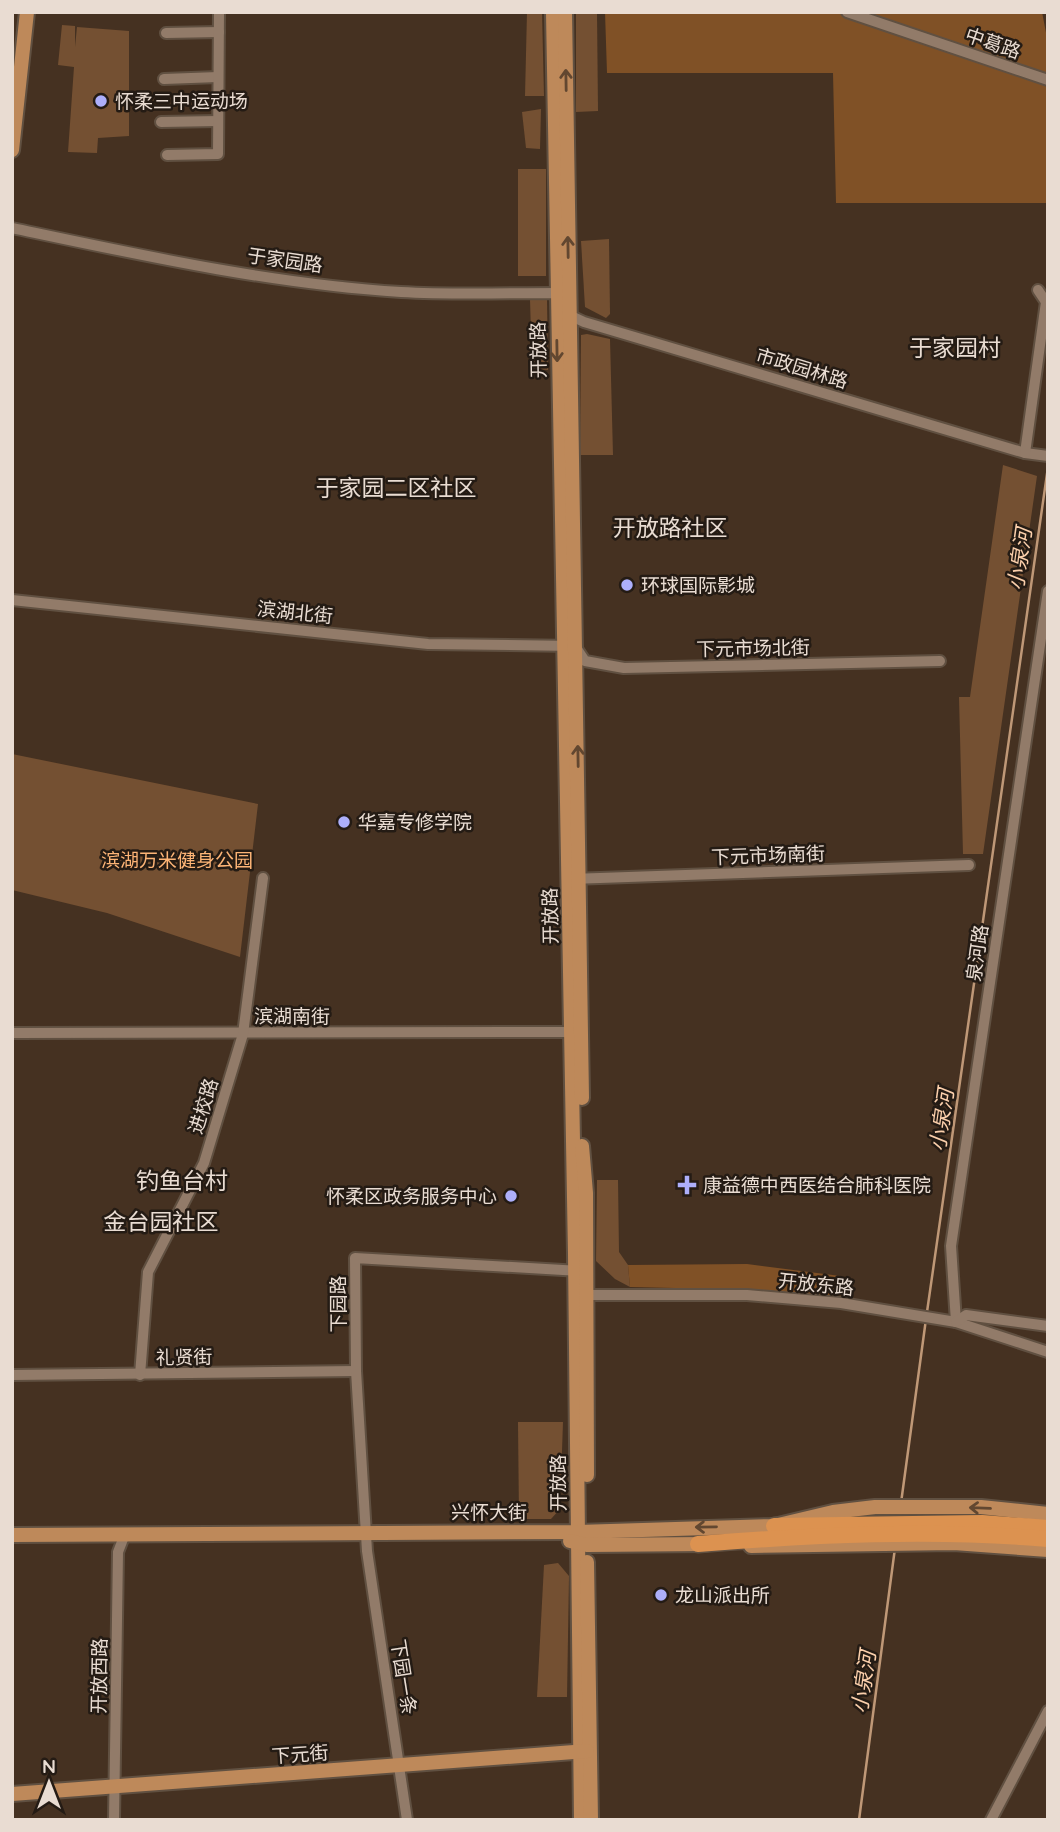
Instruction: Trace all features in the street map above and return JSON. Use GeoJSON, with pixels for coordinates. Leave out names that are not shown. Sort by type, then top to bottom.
{"type":"FeatureCollection","features":[{"type":"Feature","properties":{"kind":"highway"},"geometry":{"type":"LineString","coordinates":[[774,1525],[982,1522],[1048,1528]]}},
{"type":"Feature","properties":{"kind":"highway"},"geometry":{"type":"LineString","coordinates":[[698,1544],[790,1536],[985,1534],[1048,1539]]}},
{"type":"Feature","properties":{"kind":"main road"},"geometry":{"type":"LineString","coordinates":[[12,74],[19,12]]}},
{"type":"Feature","properties":{"kind":"main road"},"geometry":{"type":"LineString","coordinates":[[12,150],[27,12]]}},
{"type":"Feature","properties":{"kind":"main road","name":"开放路"},"geometry":{"type":"LineString","coordinates":[[553,12],[556,293],[570,645]]}},
{"type":"Feature","properties":{"kind":"main road","name":"开放路"},"geometry":{"type":"LineString","coordinates":[[565,12],[570,645],[581,1271],[585,1756],[581,1820]]}},
{"type":"Feature","properties":{"kind":"main road","name":"开放路"},"geometry":{"type":"LineString","coordinates":[[574,879],[571,1032],[581,1271]]}},
{"type":"Feature","properties":{"kind":"main road","name":"兴怀大街"},"geometry":{"type":"LineString","coordinates":[[582,1537],[774,1525],[833,1512],[875,1507],[981,1507],[1048,1514]]}},
{"type":"Feature","properties":{"kind":"main road","name":"兴怀大街"},"geometry":{"type":"LineString","coordinates":[[12,1535],[122,1538],[582,1537],[774,1547],[954,1543],[1048,1550]]}},
{"type":"Feature","properties":{"kind":"main road","name":"兴怀大街"},"geometry":{"type":"LineString","coordinates":[[12,1544],[122,1538]]}},
{"type":"Feature","properties":{"kind":"main road","name":"开放路"},"geometry":{"type":"LineString","coordinates":[[585,1756],[591,1820]]}},
{"type":"Feature","properties":{"kind":"main road","name":"下元街"},"geometry":{"type":"LineString","coordinates":[[12,1803],[114,1791],[585,1756]]}},
{"type":"Feature","properties":{"kind":"main road","name":"下元街"},"geometry":{"type":"LineString","coordinates":[[12,1794],[114,1791]]}},
{"type":"Feature","properties":{"kind":"street"},"geometry":{"type":"LineString","coordinates":[[167,155],[218,154],[219,12]]}},
{"type":"Feature","properties":{"kind":"street","name":"中葛路"},"geometry":{"type":"LineString","coordinates":[[847,12],[1048,80]]}},
{"type":"Feature","properties":{"kind":"street"},"geometry":{"type":"LineString","coordinates":[[166,33],[219,32]]}},
{"type":"Feature","properties":{"kind":"street"},"geometry":{"type":"LineString","coordinates":[[164,79],[218,77]]}},
{"type":"Feature","properties":{"kind":"street"},"geometry":{"type":"LineString","coordinates":[[161,122],[218,121]]}},
{"type":"Feature","properties":{"kind":"street","name":"于家园路"},"geometry":{"type":"LineString","coordinates":[[12,228],[177,260],[307,281],[401,292],[556,293]]}},
{"type":"Feature","properties":{"kind":"street"},"geometry":{"type":"LineString","coordinates":[[1025,453],[1046,302],[1038,290]]}},
{"type":"Feature","properties":{"kind":"street"},"geometry":{"type":"LineString","coordinates":[[556,293],[569,315]]}},
{"type":"Feature","properties":{"kind":"street","name":"市政园林路"},"geometry":{"type":"LineString","coordinates":[[569,315],[1025,453],[1044,456]]}},
{"type":"Feature","properties":{"kind":"street","name":"泉河路"},"geometry":{"type":"LineString","coordinates":[[951,1321],[951,1246],[1048,591]]}},
{"type":"Feature","properties":{"kind":"street","name":"滨湖北街"},"geometry":{"type":"LineString","coordinates":[[12,600],[428,644],[570,645]]}},
{"type":"Feature","properties":{"kind":"street","name":"下元市场北街"},"geometry":{"type":"LineString","coordinates":[[570,645],[585,661],[594,665],[624,668],[940,662]]}},
{"type":"Feature","properties":{"kind":"street","name":"下元市场南街"},"geometry":{"type":"LineString","coordinates":[[574,879],[969,866]]}},
{"type":"Feature","properties":{"kind":"street","name":"进校路"},"geometry":{"type":"LineString","coordinates":[[140,1375],[148,1272],[204,1163],[243,1034],[263,878]]}},
{"type":"Feature","properties":{"kind":"street","name":"滨湖南街"},"geometry":{"type":"LineString","coordinates":[[12,1033],[571,1032]]}},
{"type":"Feature","properties":{"kind":"street","name":"下园路"},"geometry":{"type":"LineString","coordinates":[[366,1536],[356,1371],[355,1258],[581,1271]]}},
{"type":"Feature","properties":{"kind":"street","name":"开放东路"},"geometry":{"type":"LineString","coordinates":[[581,1295],[747,1295],[915,1314],[951,1321],[1048,1352]]}},
{"type":"Feature","properties":{"kind":"street"},"geometry":{"type":"LineString","coordinates":[[951,1321],[966,1315],[1048,1326]]}},
{"type":"Feature","properties":{"kind":"street","name":"礼贤街"},"geometry":{"type":"LineString","coordinates":[[12,1375],[356,1371]]}},
{"type":"Feature","properties":{"kind":"street","name":"下园一条"},"geometry":{"type":"LineString","coordinates":[[366,1536],[407,1820]]}},
{"type":"Feature","properties":{"kind":"street","name":"开放西路"},"geometry":{"type":"LineString","coordinates":[[114,1820],[122,1538]]}},
{"type":"Feature","properties":{"kind":"street"},"geometry":{"type":"LineString","coordinates":[[991,1820],[1048,1711]]}},
{"type":"Feature","properties":{"kind":"green space"},"geometry":{"type":"Polygon","coordinates":[[[527,12],[542,12],[544,96],[525,96],[527,12]]]}},
{"type":"Feature","properties":{"kind":"green space"},"geometry":{"type":"Polygon","coordinates":[[[576,12],[597,12],[598,111],[576,112],[576,12]]]}},
{"type":"Feature","properties":{"kind":"green space","name":"怀柔三中运动场"},"geometry":{"type":"Polygon","coordinates":[[[62,25],[75,26],[75,47],[77,27],[129,31],[129,136],[98,138],[97,153],[68,152],[74,67],[58,65],[62,25]]]}},
{"type":"Feature","properties":{"kind":"green space"},"geometry":{"type":"Polygon","coordinates":[[[541,109],[540,149],[526,148],[522,112],[541,109]]]}},
{"type":"Feature","properties":{"kind":"green space"},"geometry":{"type":"Polygon","coordinates":[[[518,169],[546,169],[546,276],[518,276],[518,169]]]}},
{"type":"Feature","properties":{"kind":"green space"},"geometry":{"type":"Polygon","coordinates":[[[609,239],[610,314],[606,318],[585,307],[581,241],[609,239]]]}},
{"type":"Feature","properties":{"kind":"green space"},"geometry":{"type":"Polygon","coordinates":[[[530,299],[547,299],[548,370],[532,369],[530,299]]]}},
{"type":"Feature","properties":{"kind":"green space"},"geometry":{"type":"Polygon","coordinates":[[[581,335],[610,339],[613,455],[580,455],[581,335]]]}},
{"type":"Feature","properties":{"kind":"green space"},"geometry":{"type":"Polygon","coordinates":[[[1003,465],[1037,476],[983,854],[963,854],[959,697],[970,697],[1003,465]]]}},
{"type":"Feature","properties":{"kind":"green space","name":"滨湖万米健身公园"},"geometry":{"type":"Polygon","coordinates":[[[12,754],[258,804],[240,957],[107,913],[12,890],[12,754]]]}},
{"type":"Feature","properties":{"kind":"green space"},"geometry":{"type":"Polygon","coordinates":[[[597,1180],[618,1180],[619,1252],[628,1265],[630,1287],[615,1279],[596,1261],[597,1180]]]}},
{"type":"Feature","properties":{"kind":"green space"},"geometry":{"type":"Polygon","coordinates":[[[518,1422],[563,1422],[560,1509],[551,1519],[519,1519],[518,1422]]]}},
{"type":"Feature","properties":{"kind":"green space"},"geometry":{"type":"Polygon","coordinates":[[[558,1563],[569,1576],[567,1697],[537,1697],[544,1565],[558,1563]]]}},
{"type":"Feature","properties":{"kind":"shaded area"},"geometry":{"type":"Polygon","coordinates":[[[605,12],[1042,12],[1048,43],[1048,203],[836,203],[833,73],[607,73],[605,12]]]}},
{"type":"Feature","properties":{"kind":"shaded area"},"geometry":{"type":"Polygon","coordinates":[[[747,1264],[848,1277],[846,1298],[764,1290],[630,1287],[628,1265],[747,1264]]]}},
{"type":"Feature","properties":{"kind":"waterway","name":"小泉河"},"geometry":{"type":"LineString","coordinates":[[927,1312],[1048,467]]}},
{"type":"Feature","properties":{"kind":"waterway","name":"小泉河"},"geometry":{"type":"LineString","coordinates":[[901,1503],[926,1319]]}},
{"type":"Feature","properties":{"kind":"waterway","name":"小泉河"},"geometry":{"type":"LineString","coordinates":[[859,1820],[895,1548]]}},
{"type":"Feature","properties":{"kind":"place","name":"怀柔三中运动场"},"geometry":{"type":"Point","coordinates":[101,101]}},
{"type":"Feature","properties":{"kind":"place","name":"环球国际影城"},"geometry":{"type":"Point","coordinates":[627,585]}},
{"type":"Feature","properties":{"kind":"place","name":"华嘉专修学院"},"geometry":{"type":"Point","coordinates":[344,822]}},
{"type":"Feature","properties":{"kind":"place","name":"康益德中西医结合肺科医院"},"geometry":{"type":"Point","coordinates":[687,1185]}},
{"type":"Feature","properties":{"kind":"place","name":"怀柔区政务服务中心"},"geometry":{"type":"Point","coordinates":[511,1196]}},
{"type":"Feature","properties":{"kind":"place","name":"龙山派出所"},"geometry":{"type":"Point","coordinates":[661,1595]}},
{"type":"Feature","properties":{"kind":"district","name":"于家园村"},"geometry":{"type":"Point","coordinates":[955,347]}},
{"type":"Feature","properties":{"kind":"district","name":"于家园二区社区"},"geometry":{"type":"Point","coordinates":[396,487]}},
{"type":"Feature","properties":{"kind":"district","name":"开放路社区"},"geometry":{"type":"Point","coordinates":[670,527]}},
{"type":"Feature","properties":{"kind":"district","name":"钓鱼台村"},"geometry":{"type":"Point","coordinates":[182,1180]}},
{"type":"Feature","properties":{"kind":"district","name":"金台园社区"},"geometry":{"type":"Point","coordinates":[161,1221]}}]}
